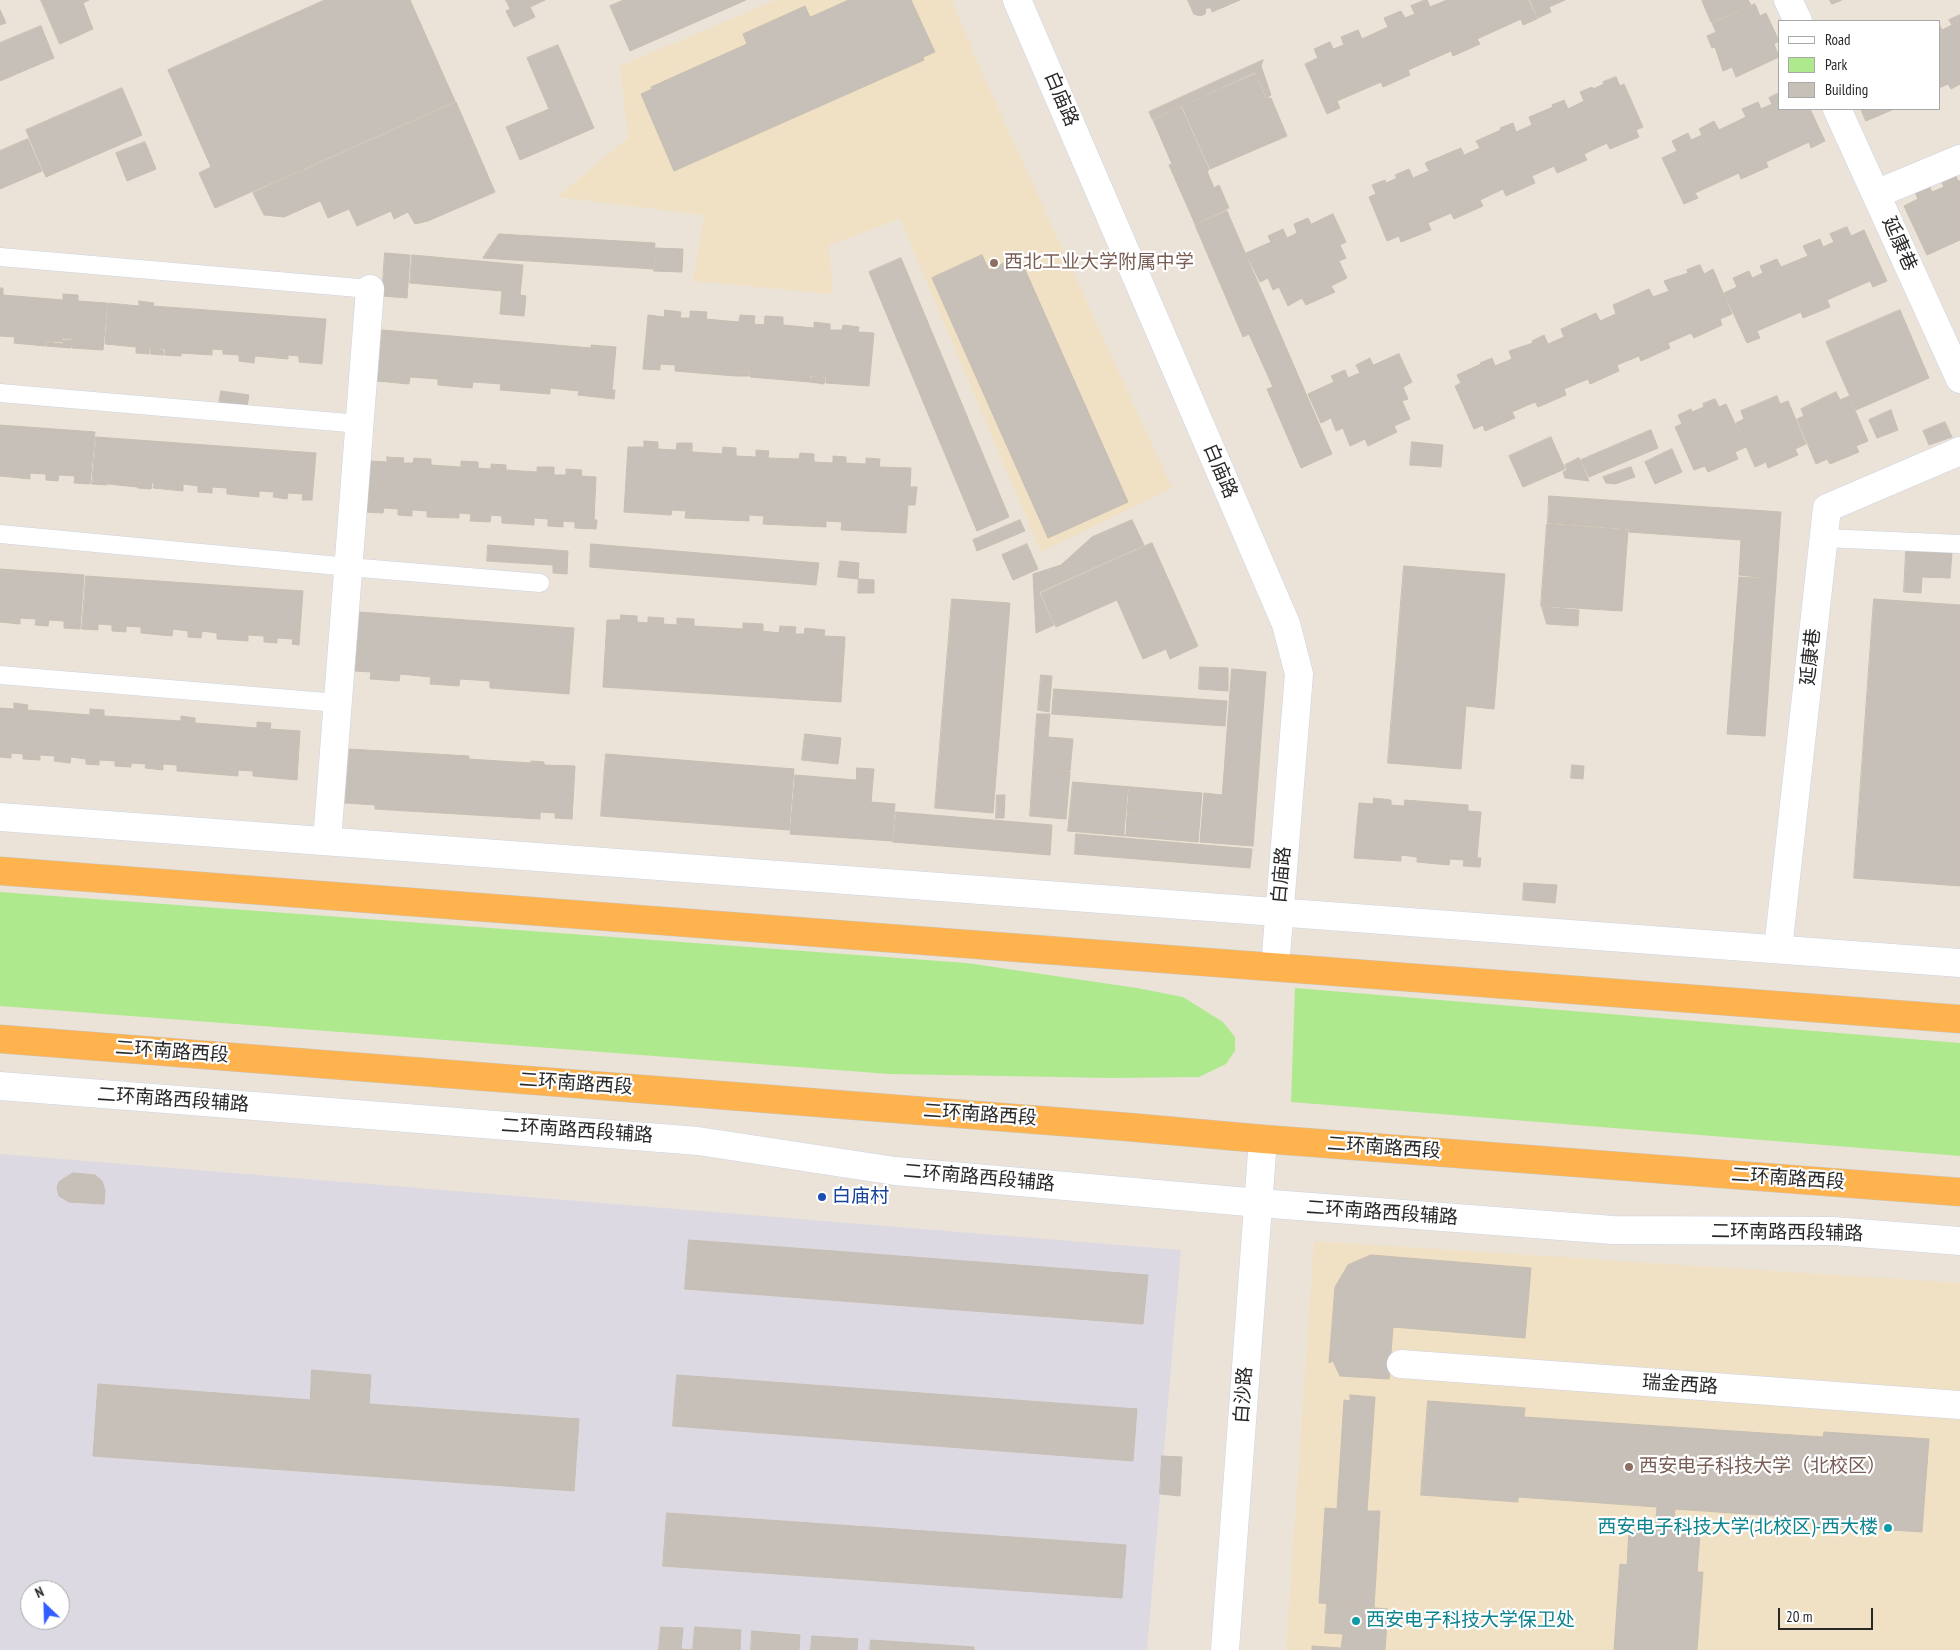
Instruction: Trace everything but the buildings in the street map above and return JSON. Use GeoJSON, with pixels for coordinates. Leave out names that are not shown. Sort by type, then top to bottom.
{"type":"FeatureCollection","features":[{"type":"Feature","properties":{"kind":"highway"},"geometry":{"type":"LineString","coordinates":[[0,871],[1960,1019]]}},
{"type":"Feature","properties":{"kind":"highway","name":"二环南路西段"},"geometry":{"type":"LineString","coordinates":[[0,1039],[1960,1192]]}},
{"type":"Feature","properties":{"kind":"street","name":"白庙路"},"geometry":{"type":"LineString","coordinates":[[1017,0],[1286,624],[1300,674],[1275,967]]}},
{"type":"Feature","properties":{"kind":"street"},"geometry":{"type":"LineString","coordinates":[[1788,0],[1798,20]]}},
{"type":"Feature","properties":{"kind":"street","name":"延康巷"},"geometry":{"type":"LineString","coordinates":[[1837,110],[1960,379]]}},
{"type":"Feature","properties":{"kind":"street"},"geometry":{"type":"LineString","coordinates":[[1876,194],[1960,159]]}},
{"type":"Feature","properties":{"kind":"street"},"geometry":{"type":"LineString","coordinates":[[327,842],[370,289]]}},
{"type":"Feature","properties":{"kind":"street","name":"延康巷"},"geometry":{"type":"LineString","coordinates":[[1778,949],[1828,508],[1960,451]]}},
{"type":"Feature","properties":{"kind":"street"},"geometry":{"type":"LineString","coordinates":[[0,817],[1960,963]]}},
{"type":"Feature","properties":{"kind":"street","name":"二环南路西段辅路"},"geometry":{"type":"LineString","coordinates":[[0,1086],[698,1141],[895,1171],[1259,1204],[1613,1230],[1833,1231],[1960,1241]]}},
{"type":"Feature","properties":{"kind":"street","name":"白沙路"},"geometry":{"type":"LineString","coordinates":[[1225,1650],[1263,1139]]}},
{"type":"Feature","properties":{"kind":"street","name":"瑞金西路"},"geometry":{"type":"LineString","coordinates":[[1401,1364],[1960,1405]]}},
{"type":"Feature","properties":{"kind":"lane"},"geometry":{"type":"LineString","coordinates":[[0,257],[370,289]]}},
{"type":"Feature","properties":{"kind":"lane"},"geometry":{"type":"LineString","coordinates":[[0,393],[360,424]]}},
{"type":"Feature","properties":{"kind":"lane"},"geometry":{"type":"LineString","coordinates":[[0,534],[540,583]]}},
{"type":"Feature","properties":{"kind":"lane"},"geometry":{"type":"LineString","coordinates":[[1824,538],[1960,544]]}},
{"type":"Feature","properties":{"kind":"lane"},"geometry":{"type":"LineString","coordinates":[[0,675],[338,703]]}},
{"type":"Feature","properties":{"kind":"shaded area","name":"西北工业大学附属中学"},"geometry":{"type":"Polygon","coordinates":[[[776,0],[952,0],[984,77],[1172,488],[1041,552],[900,219],[829,245],[833,294],[693,281],[704,215],[557,197],[628,138],[620,66],[776,0]]]}},
{"type":"Feature","properties":{"kind":"shaded area"},"geometry":{"type":"Polygon","coordinates":[[[0,1154],[1181,1250],[1147,1650],[0,1650],[0,1154]]]}},
{"type":"Feature","properties":{"kind":"shaded area","name":"西安电子科技大学（北校区）"},"geometry":{"type":"Polygon","coordinates":[[[1314,1241],[1960,1283],[1960,1650],[1286,1650],[1314,1241]]]}},
{"type":"Feature","properties":{"kind":"green space"},"geometry":{"type":"Polygon","coordinates":[[[0,892],[967,963],[1137,988],[1183,997],[1223,1022],[1235,1037],[1235,1051],[1226,1064],[1199,1077],[1112,1078],[889,1074],[0,1006],[0,892]]]}},
{"type":"Feature","properties":{"kind":"green space"},"geometry":{"type":"Polygon","coordinates":[[[1295,988],[1960,1043],[1960,1156],[1291,1102],[1295,988]]]}},
{"type":"Feature","properties":{"kind":"place","name":"西北工业大学附属中学"},"geometry":{"type":"Point","coordinates":[994,263]}},
{"type":"Feature","properties":{"kind":"place","name":"白庙村"},"geometry":{"type":"Point","coordinates":[822,1197]}},
{"type":"Feature","properties":{"kind":"place","name":"西安电子科技大学（北校区）"},"geometry":{"type":"Point","coordinates":[1629,1467]}},
{"type":"Feature","properties":{"kind":"place","name":"西安电子科技大学(北校区)-西大楼"},"geometry":{"type":"Point","coordinates":[1888,1528]}},
{"type":"Feature","properties":{"kind":"place","name":"西安电子科技大学保卫处"},"geometry":{"type":"Point","coordinates":[1356,1621]}}]}
